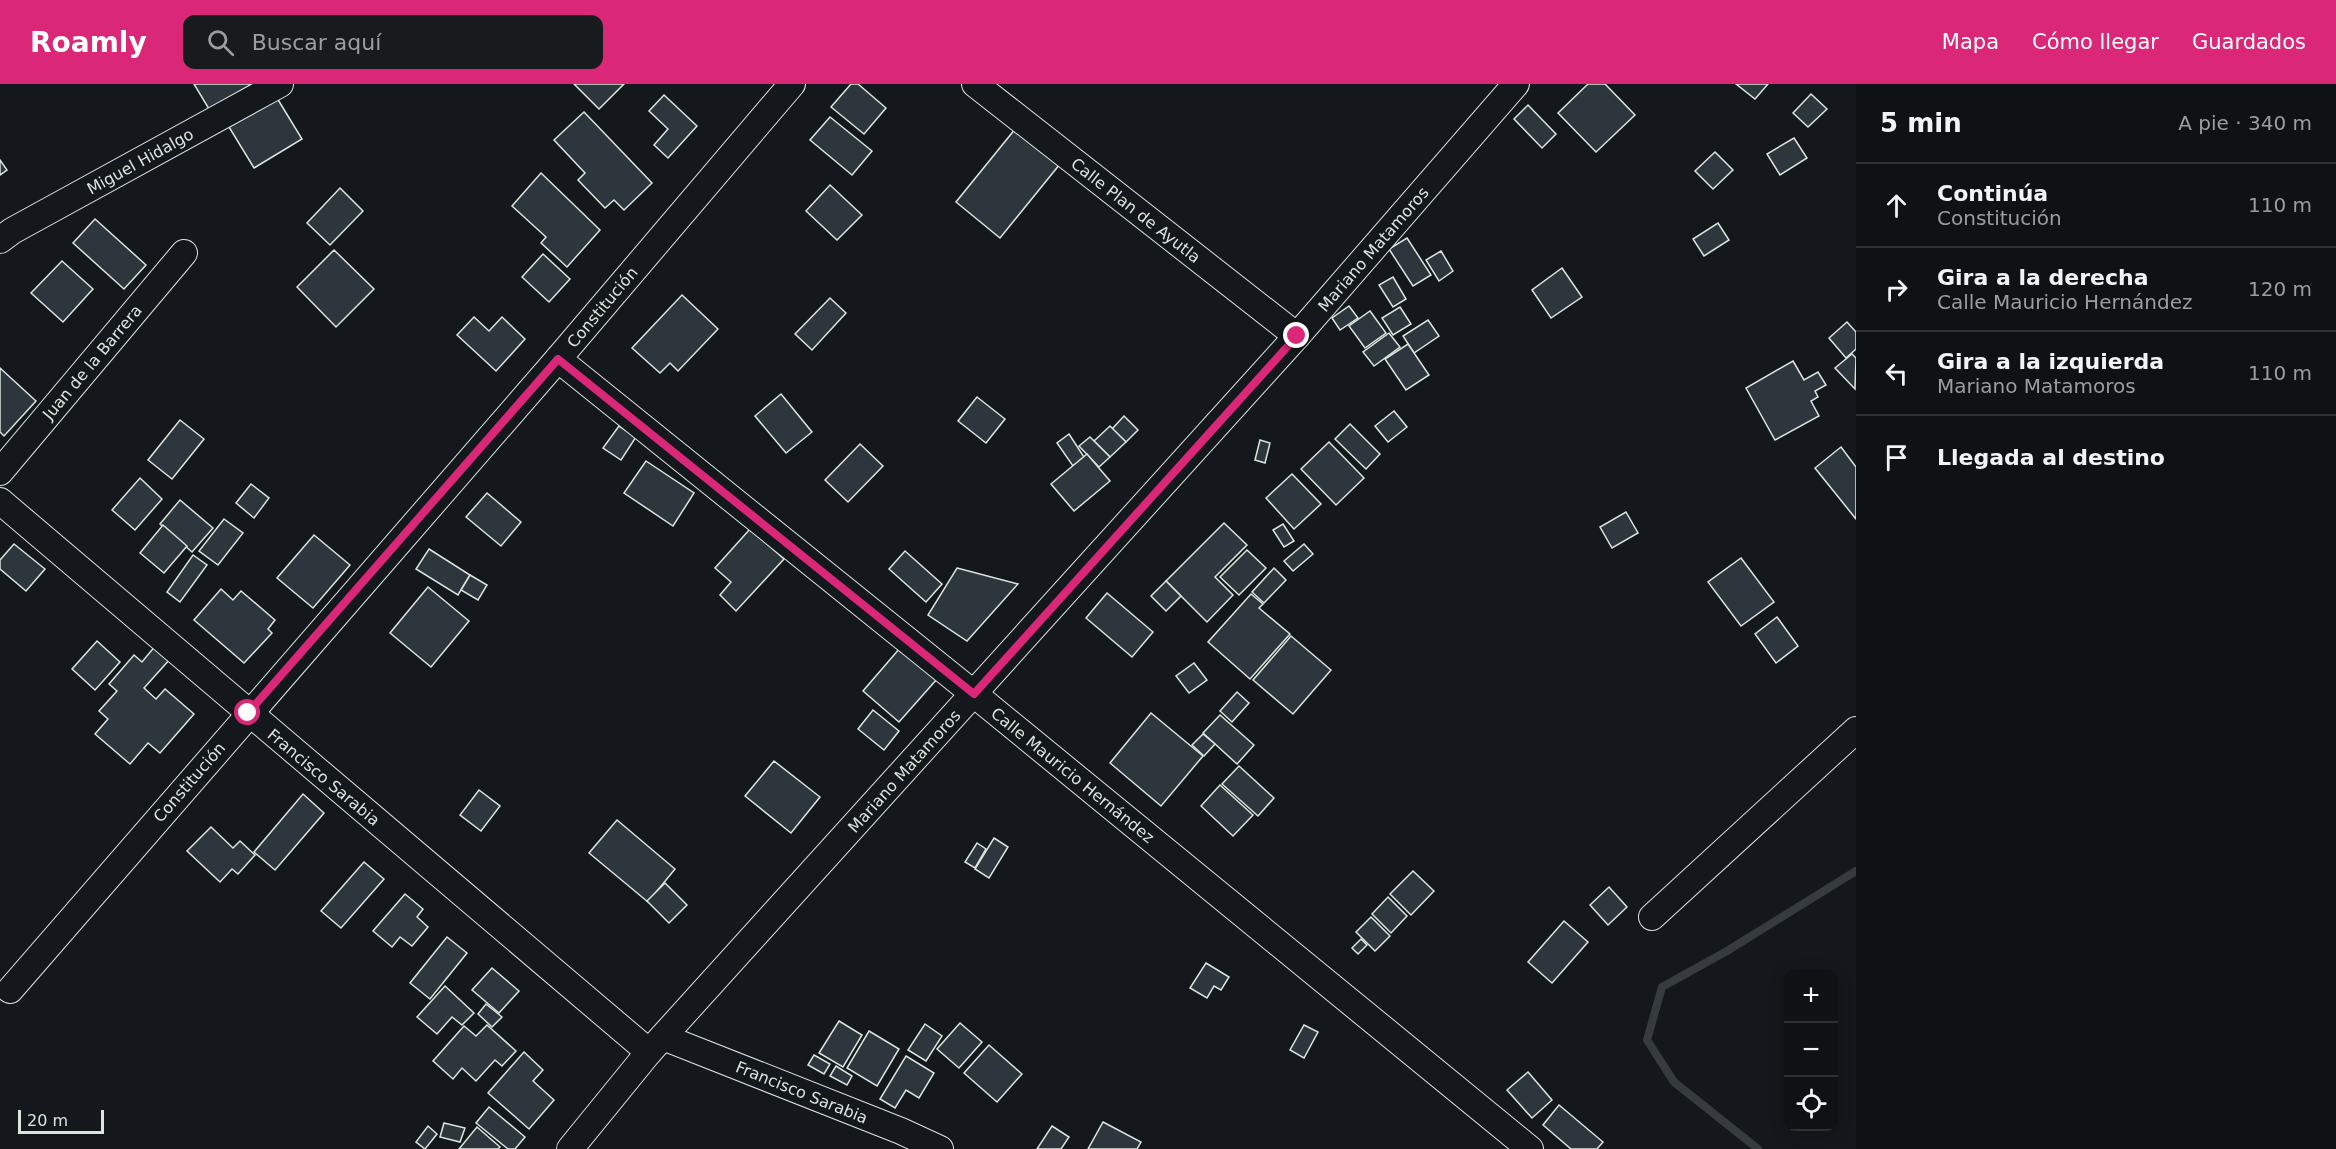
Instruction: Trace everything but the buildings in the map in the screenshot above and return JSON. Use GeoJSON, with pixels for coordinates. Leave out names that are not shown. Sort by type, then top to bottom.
{"type":"FeatureCollection","features":[{"type":"Feature","properties":{"kind":"street","name":"Miguel Hidalgo"},"geometry":{"type":"LineString","coordinates":[[0,240],[12,231],[280,84]]}},
{"type":"Feature","properties":{"kind":"street","name":"Constitución"},"geometry":{"type":"LineString","coordinates":[[10,990],[248,713],[558,359],[792,84]]}},
{"type":"Feature","properties":{"kind":"street","name":"Calle Plan de Ayutla"},"geometry":{"type":"LineString","coordinates":[[975,84],[1297,336]]}},
{"type":"Feature","properties":{"kind":"street","name":"Mariano Matamoros"},"geometry":{"type":"LineString","coordinates":[[570,1149],[656,1045],[1297,336],[1516,84]]}},
{"type":"Feature","properties":{"kind":"street","name":"Juan de la Barrera"},"geometry":{"type":"LineString","coordinates":[[0,472],[184,253]]}},
{"type":"Feature","properties":{"kind":"street","name":"Calle Mauricio Hernández"},"geometry":{"type":"LineString","coordinates":[[558,359],[974,694],[1530,1149]]}},
{"type":"Feature","properties":{"kind":"street","name":"Francisco Sarabia"},"geometry":{"type":"LineString","coordinates":[[0,501],[248,713],[656,1045],[894,1140],[940,1149]]}},
{"type":"Feature","properties":{"kind":"street"},"geometry":{"type":"LineString","coordinates":[[1652,917],[1856,730]]}},
{"type":"Feature","properties":{"kind":"waterway"},"geometry":{"type":"LineString","coordinates":[[1758,1149],[1674,1082],[1647,1040],[1662,987],[1727,951],[1856,871]]}},
{"type":"Feature","properties":{"kind":"route"},"geometry":{"type":"LineString","coordinates":[[248,713],[558,359],[974,694],[1297,336]]}}]}
